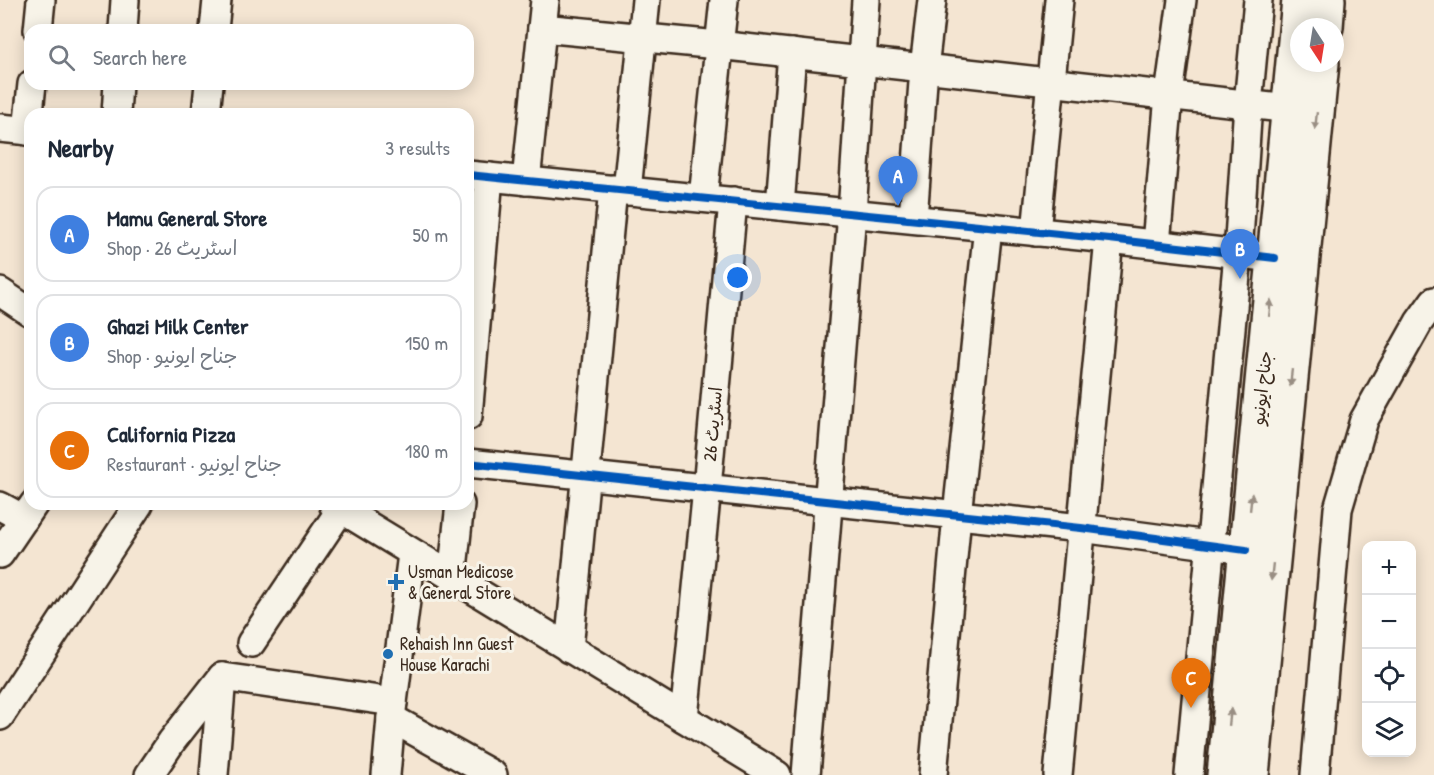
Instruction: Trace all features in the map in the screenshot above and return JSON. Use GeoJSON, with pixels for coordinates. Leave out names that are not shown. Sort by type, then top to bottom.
{"type":"FeatureCollection","features":[{"type":"Feature","properties":{"kind":"highway","name":"جناح ایونیو"},"geometry":{"type":"LineString","coordinates":[[1224,775],[1299,0]]}},
{"type":"Feature","properties":{"kind":"highway"},"geometry":{"type":"LineString","coordinates":[[1327,18],[1328,0]]}},
{"type":"Feature","properties":{"kind":"highway","name":"جناح ایونیو"},"geometry":{"type":"LineString","coordinates":[[1252,775],[1321,72]]}},
{"type":"Feature","properties":{"kind":"street"},"geometry":{"type":"LineString","coordinates":[[39,24],[41,0]]}},
{"type":"Feature","properties":{"kind":"street"},"geometry":{"type":"LineString","coordinates":[[123,24],[125,0]]}},
{"type":"Feature","properties":{"kind":"street"},"geometry":{"type":"LineString","coordinates":[[215,24],[218,0]]}},
{"type":"Feature","properties":{"kind":"street"},"geometry":{"type":"LineString","coordinates":[[526,181],[545,0]]}},
{"type":"Feature","properties":{"kind":"street"},"geometry":{"type":"LineString","coordinates":[[569,649],[586,476],[620,190],[643,38],[646,0]]}},
{"type":"Feature","properties":{"kind":"street"},"geometry":{"type":"LineString","coordinates":[[703,198],[724,0]]}},
{"type":"Feature","properties":{"kind":"street"},"geometry":{"type":"LineString","coordinates":[[806,775],[852,213],[866,0]]}},
{"type":"Feature","properties":{"kind":"street"},"geometry":{"type":"LineString","coordinates":[[913,219],[924,68],[932,0]]}},
{"type":"Feature","properties":{"kind":"street"},"geometry":{"type":"LineString","coordinates":[[1036,232],[1059,0]]}},
{"type":"Feature","properties":{"kind":"street"},"geometry":{"type":"LineString","coordinates":[[1156,244],[1169,95],[1182,0]]}},
{"type":"Feature","properties":{"kind":"street"},"geometry":{"type":"LineString","coordinates":[[1189,775],[1238,254],[1248,104],[1258,0]]}},
{"type":"Feature","properties":{"kind":"street"},"geometry":{"type":"LineString","coordinates":[[542,28],[718,45],[1290,109]]}},
{"type":"Feature","properties":{"kind":"street"},"geometry":{"type":"LineString","coordinates":[[780,206],[792,54]]}},
{"type":"Feature","properties":{"kind":"street"},"geometry":{"type":"LineString","coordinates":[[30,108],[31,90]]}},
{"type":"Feature","properties":{"kind":"street"},"geometry":{"type":"LineString","coordinates":[[116,108],[118,90]]}},
{"type":"Feature","properties":{"kind":"street"},"geometry":{"type":"LineString","coordinates":[[207,108],[208,90]]}},
{"type":"Feature","properties":{"kind":"street"},"geometry":{"type":"LineString","coordinates":[[0,128],[24,131]]}},
{"type":"Feature","properties":{"kind":"street"},"geometry":{"type":"LineString","coordinates":[[474,272],[478,176],[1109,239],[1275,258]]}},
{"type":"Feature","properties":{"kind":"street","name":"اسٹریٹ 26"},"geometry":{"type":"LineString","coordinates":[[684,718],[733,201]]}},
{"type":"Feature","properties":{"kind":"street"},"geometry":{"type":"LineString","coordinates":[[933,775],[957,515],[988,227]]}},
{"type":"Feature","properties":{"kind":"street"},"geometry":{"type":"LineString","coordinates":[[1058,775],[1109,239]]}},
{"type":"Feature","properties":{"kind":"street"},"geometry":{"type":"LineString","coordinates":[[0,292],[24,308]]}},
{"type":"Feature","properties":{"kind":"street"},"geometry":{"type":"LineString","coordinates":[[1315,775],[1338,509],[1364,420],[1419,322],[1434,301]]}},
{"type":"Feature","properties":{"kind":"street"},"geometry":{"type":"LineString","coordinates":[[474,464],[1082,528],[1246,550]]}},
{"type":"Feature","properties":{"kind":"street"},"geometry":{"type":"LineString","coordinates":[[0,506],[29,512],[0,554]]}},
{"type":"Feature","properties":{"kind":"street"},"geometry":{"type":"LineString","coordinates":[[0,716],[135,510]]}},
{"type":"Feature","properties":{"kind":"street"},"geometry":{"type":"LineString","coordinates":[[251,643],[335,510]]}},
{"type":"Feature","properties":{"kind":"street"},"geometry":{"type":"LineString","coordinates":[[342,510],[777,775]]}},
{"type":"Feature","properties":{"kind":"street"},"geometry":{"type":"LineString","coordinates":[[452,578],[459,510]]}},
{"type":"Feature","properties":{"kind":"street"},"geometry":{"type":"LineString","coordinates":[[386,775],[412,554]]}},
{"type":"Feature","properties":{"kind":"street"},"geometry":{"type":"LineString","coordinates":[[222,677],[392,710],[493,775]]}},
{"type":"Feature","properties":{"kind":"street"},"geometry":{"type":"LineString","coordinates":[[149,775],[172,741],[222,677]]}},
{"type":"Feature","properties":{"kind":"street"},"geometry":{"type":"LineString","coordinates":[[214,775],[222,677]]}},
{"type":"Feature","properties":{"kind":"cycle path"},"geometry":{"type":"LineString","coordinates":[[474,176],[1109,239],[1275,258]]}},
{"type":"Feature","properties":{"kind":"cycle path"},"geometry":{"type":"LineString","coordinates":[[474,464],[1081,528],[1246,550]]}},
{"type":"Feature","properties":{"kind":"place","name":"Mamu General Store"},"geometry":{"type":"Point","coordinates":[898,206]}},
{"type":"Feature","properties":{"kind":"place","name":"Ghazi Milk Center"},"geometry":{"type":"Point","coordinates":[1240,279]}},
{"type":"Feature","properties":{"kind":"place","name":"Usman Medicose & General Store"},"geometry":{"type":"Point","coordinates":[396,582]}},
{"type":"Feature","properties":{"kind":"place","name":"Rehaish Inn Guest House Karachi"},"geometry":{"type":"Point","coordinates":[388,654]}},
{"type":"Feature","properties":{"kind":"place","name":"California Pizza"},"geometry":{"type":"Point","coordinates":[1191,708]}}]}
